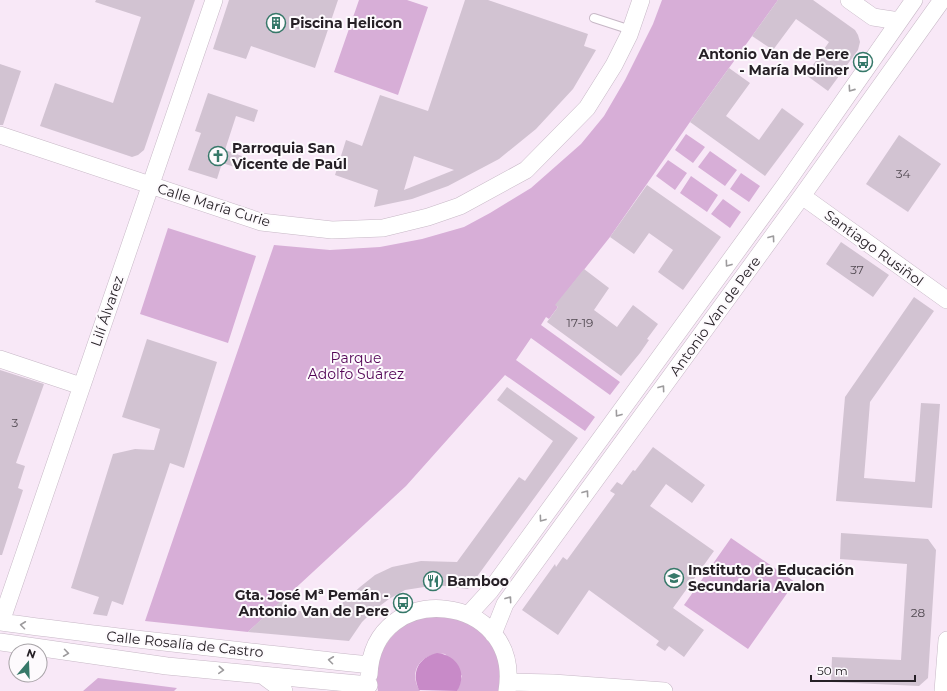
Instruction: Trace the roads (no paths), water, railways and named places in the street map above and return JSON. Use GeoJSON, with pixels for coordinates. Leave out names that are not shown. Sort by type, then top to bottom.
{"type":"FeatureCollection","features":[{"type":"Feature","properties":{"kind":"street","name":"Lilí Álvarez"},"geometry":{"type":"LineString","coordinates":[[0,622],[214,0]]}},
{"type":"Feature","properties":{"kind":"street","name":"Calle María Curie"},"geometry":{"type":"LineString","coordinates":[[0,135],[261,222],[324,229],[376,230],[428,217],[460,206],[526,170],[587,108],[614,65],[631,30],[641,0]]}},
{"type":"Feature","properties":{"kind":"street"},"geometry":{"type":"LineString","coordinates":[[849,0],[873,17],[898,22]]}},
{"type":"Feature","properties":{"kind":"street","name":"Antonio Van de Pere"},"geometry":{"type":"LineString","coordinates":[[469,614],[490,591],[772,202],[914,0]]}},
{"type":"Feature","properties":{"kind":"street","name":"Antonio Van de Pere"},"geometry":{"type":"LineString","coordinates":[[493,634],[505,604],[802,196],[942,0]]}},
{"type":"Feature","properties":{"kind":"street"},"geometry":{"type":"LineString","coordinates":[[873,17],[884,42]]}},
{"type":"Feature","properties":{"kind":"street","name":"Santiago Rusiñol"},"geometry":{"type":"LineString","coordinates":[[802,196],[947,300]]}},
{"type":"Feature","properties":{"kind":"street"},"geometry":{"type":"LineString","coordinates":[[0,359],[81,386]]}},
{"type":"Feature","properties":{"kind":"street"},"geometry":{"type":"LineString","coordinates":[[370,688],[369,665],[376,646],[385,632],[408,614],[435,607],[450,608],[469,614],[483,624],[493,634],[503,651],[508,668],[507,687],[553,683],[664,691]]}},
{"type":"Feature","properties":{"kind":"street","name":"Calle Rosalía de Castro"},"geometry":{"type":"LineString","coordinates":[[0,622],[159,643],[244,650],[369,665]]}},
{"type":"Feature","properties":{"kind":"street"},"geometry":{"type":"LineString","coordinates":[[943,691],[947,640]]}},
{"type":"Feature","properties":{"kind":"street","name":"Calle Rosalía de Castro"},"geometry":{"type":"LineString","coordinates":[[0,642],[167,666],[261,674],[370,688]]}},
{"type":"Feature","properties":{"kind":"street"},"geometry":{"type":"LineString","coordinates":[[261,674],[284,691]]}},
{"type":"Feature","properties":{"kind":"lane"},"geometry":{"type":"LineString","coordinates":[[594,18],[631,30]]}},
{"type":"Feature","properties":{"kind":"place","name":"Piscina Helicon"},"geometry":{"type":"Point","coordinates":[276,23]}},
{"type":"Feature","properties":{"kind":"place","name":"Antonio Van de Pere - María Moliner"},"geometry":{"type":"Point","coordinates":[863,62]}},
{"type":"Feature","properties":{"kind":"place","name":"Parroquia San Vicente de Paúl"},"geometry":{"type":"Point","coordinates":[218,156]}},
{"type":"Feature","properties":{"kind":"place","name":"Instituto de Educación Secundaria Avalon"},"geometry":{"type":"Point","coordinates":[674,578]}},
{"type":"Feature","properties":{"kind":"place","name":"Bamboo"},"geometry":{"type":"Point","coordinates":[433,581]}},
{"type":"Feature","properties":{"kind":"place","name":"Gta. José Mª Pemán - Antonio Van de Pere"},"geometry":{"type":"Point","coordinates":[403,603]}},
{"type":"Feature","properties":{"kind":"park label","name":"Parque Adolfo Suárez"},"geometry":{"type":"Point","coordinates":[356,366]}}]}
